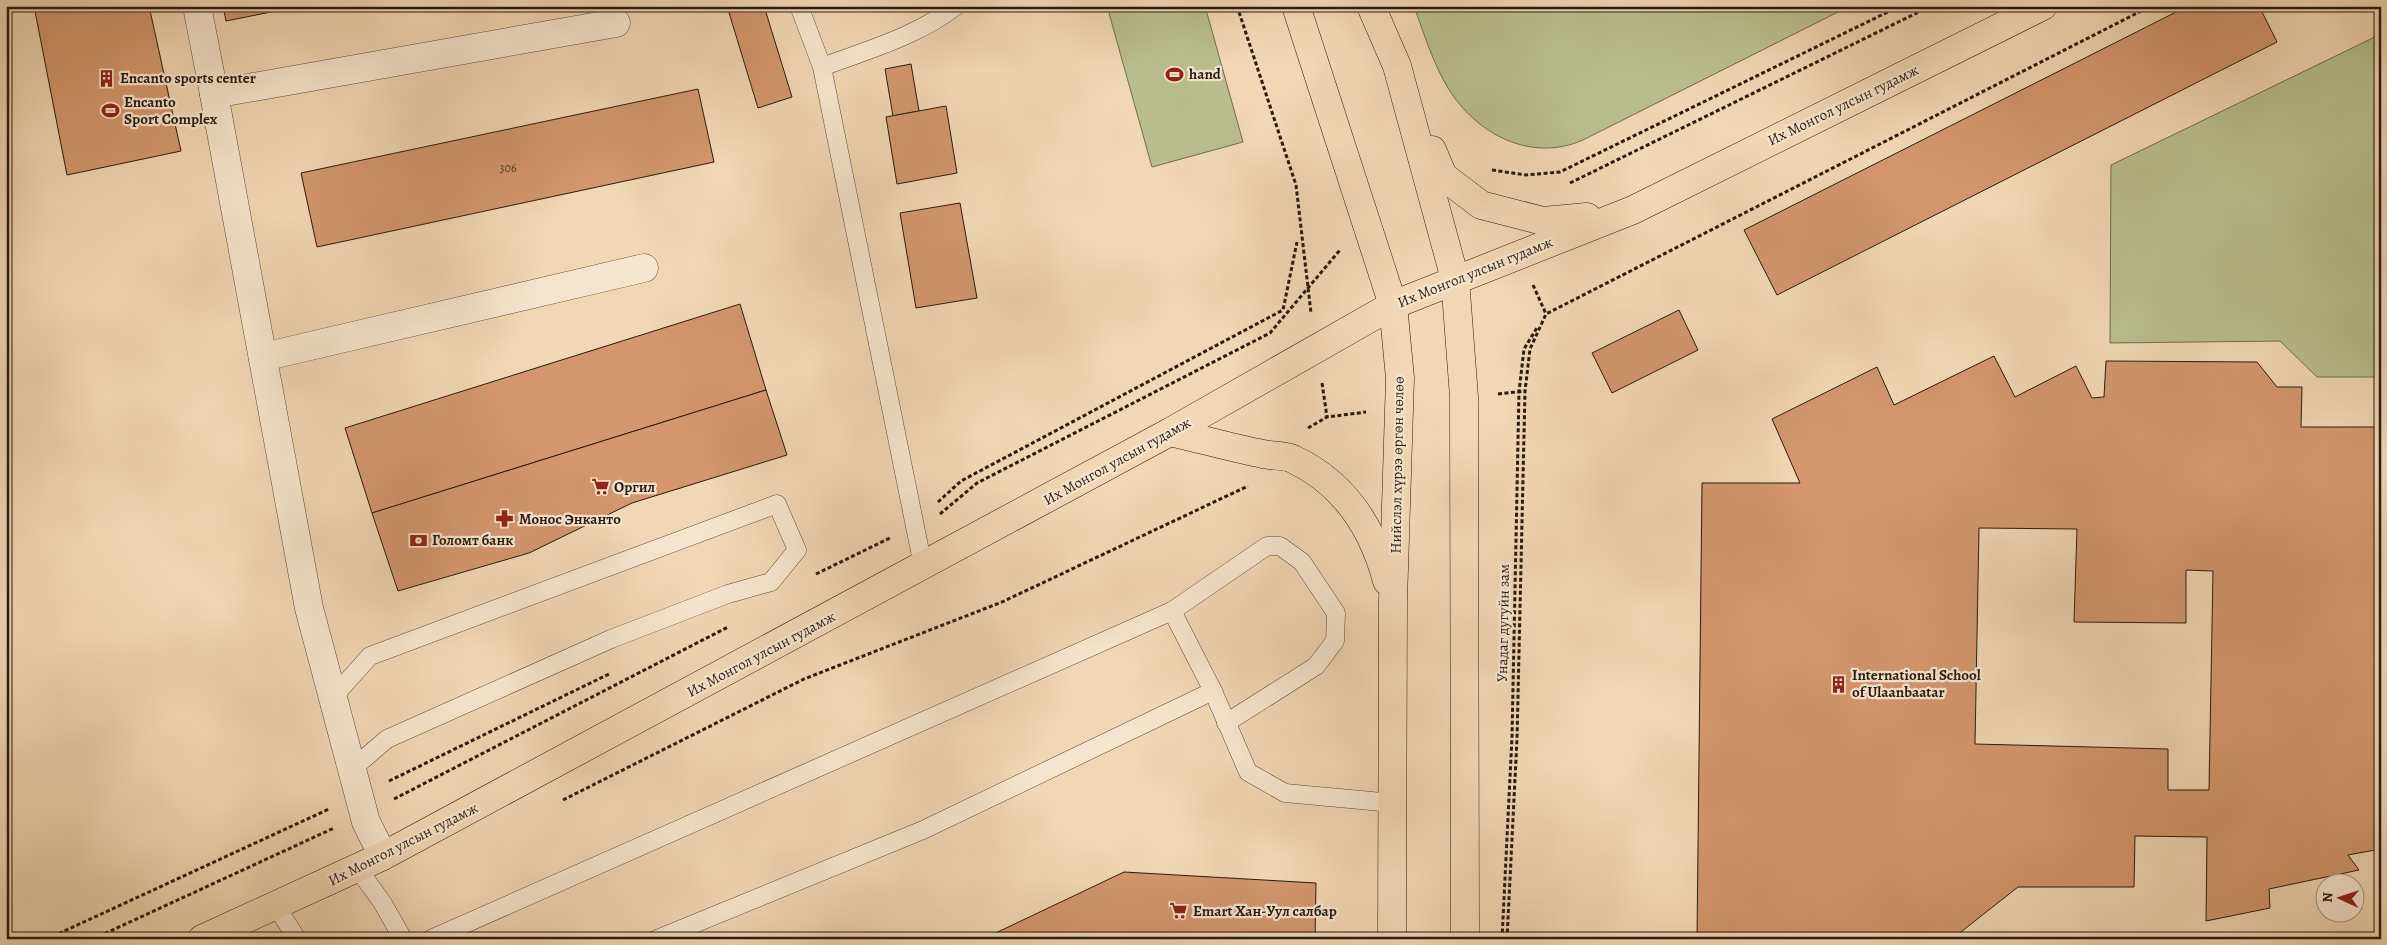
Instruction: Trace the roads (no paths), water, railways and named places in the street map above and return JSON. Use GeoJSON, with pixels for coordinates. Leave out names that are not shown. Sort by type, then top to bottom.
{"type":"FeatureCollection","features":[{"type":"Feature","properties":{"kind":"main road","name":"Нийслэл хүрээ өргөн чөлөө"},"geometry":{"type":"LineString","coordinates":[[1296,6],[1393,305],[1400,378],[1393,601],[1392,939]]}},
{"type":"Feature","properties":{"kind":"main road"},"geometry":{"type":"LineString","coordinates":[[1371,6],[1443,176],[1481,206],[1543,221],[1633,210]]}},
{"type":"Feature","properties":{"kind":"main road","name":"Их Монгол улсын гудамж"},"geometry":{"type":"LineString","coordinates":[[202,939],[383,856],[1170,432],[1393,305],[1633,210],[2043,6]]}},
{"type":"Feature","properties":{"kind":"main road"},"geometry":{"type":"LineString","coordinates":[[1397,66],[1455,279],[1464,397],[1465,939]]}},
{"type":"Feature","properties":{"kind":"main road"},"geometry":{"type":"LineString","coordinates":[[1170,432],[1264,454],[1292,458],[1338,488],[1361,518],[1379,552],[1393,601]]}},
{"type":"Feature","properties":{"kind":"street"},"geometry":{"type":"LineString","coordinates":[[197,6],[309,608],[364,814],[383,856]]}},
{"type":"Feature","properties":{"kind":"street"},"geometry":{"type":"LineString","coordinates":[[214,94],[616,23]]}},
{"type":"Feature","properties":{"kind":"street"},"geometry":{"type":"LineString","coordinates":[[263,357],[644,268]]}},
{"type":"Feature","properties":{"kind":"lane"},"geometry":{"type":"LineString","coordinates":[[799,6],[822,66],[923,566]]}},
{"type":"Feature","properties":{"kind":"lane"},"geometry":{"type":"LineString","coordinates":[[822,66],[890,43],[940,18],[956,6]]}},
{"type":"Feature","properties":{"kind":"lane"},"geometry":{"type":"LineString","coordinates":[[334,696],[370,656],[777,504],[797,550],[771,582],[728,594],[611,639],[387,739],[352,769]]}},
{"type":"Feature","properties":{"kind":"lane"},"geometry":{"type":"LineString","coordinates":[[431,939],[1172,611],[1267,546],[1280,546],[1302,562],[1336,613],[1335,641],[1316,666],[1226,723]]}},
{"type":"Feature","properties":{"kind":"lane"},"geometry":{"type":"LineString","coordinates":[[1172,611],[1213,691],[1248,772],[1285,793],[1392,803]]}},
{"type":"Feature","properties":{"kind":"lane"},"geometry":{"type":"LineString","coordinates":[[657,939],[923,830],[1213,691]]}},
{"type":"Feature","properties":{"kind":"lane"},"geometry":{"type":"LineString","coordinates":[[358,869],[374,894],[382,902],[403,939]]}},
{"type":"Feature","properties":{"kind":"lane"},"geometry":{"type":"LineString","coordinates":[[276,906],[297,939]]}},
{"type":"Feature","properties":{"kind":"place","name":"hand"},"geometry":{"type":"Point","coordinates":[1175,74]}},
{"type":"Feature","properties":{"kind":"place","name":"Encanto sports center"},"geometry":{"type":"Point","coordinates":[106,78]}},
{"type":"Feature","properties":{"kind":"place","name":"Encanto Sport Complex"},"geometry":{"type":"Point","coordinates":[110,111]}},
{"type":"Feature","properties":{"kind":"place","name":"Оргил"},"geometry":{"type":"Point","coordinates":[600,487]}},
{"type":"Feature","properties":{"kind":"place","name":"Монос Энканто"},"geometry":{"type":"Point","coordinates":[505,519]}},
{"type":"Feature","properties":{"kind":"place","name":"Голомт банк"},"geometry":{"type":"Point","coordinates":[418,540]}},
{"type":"Feature","properties":{"kind":"place","name":"International School of Ulaanbaatar"},"geometry":{"type":"Point","coordinates":[1838,684]}},
{"type":"Feature","properties":{"kind":"place","name":"Emart Хан-Уул салбар"},"geometry":{"type":"Point","coordinates":[1179,911]}}]}
